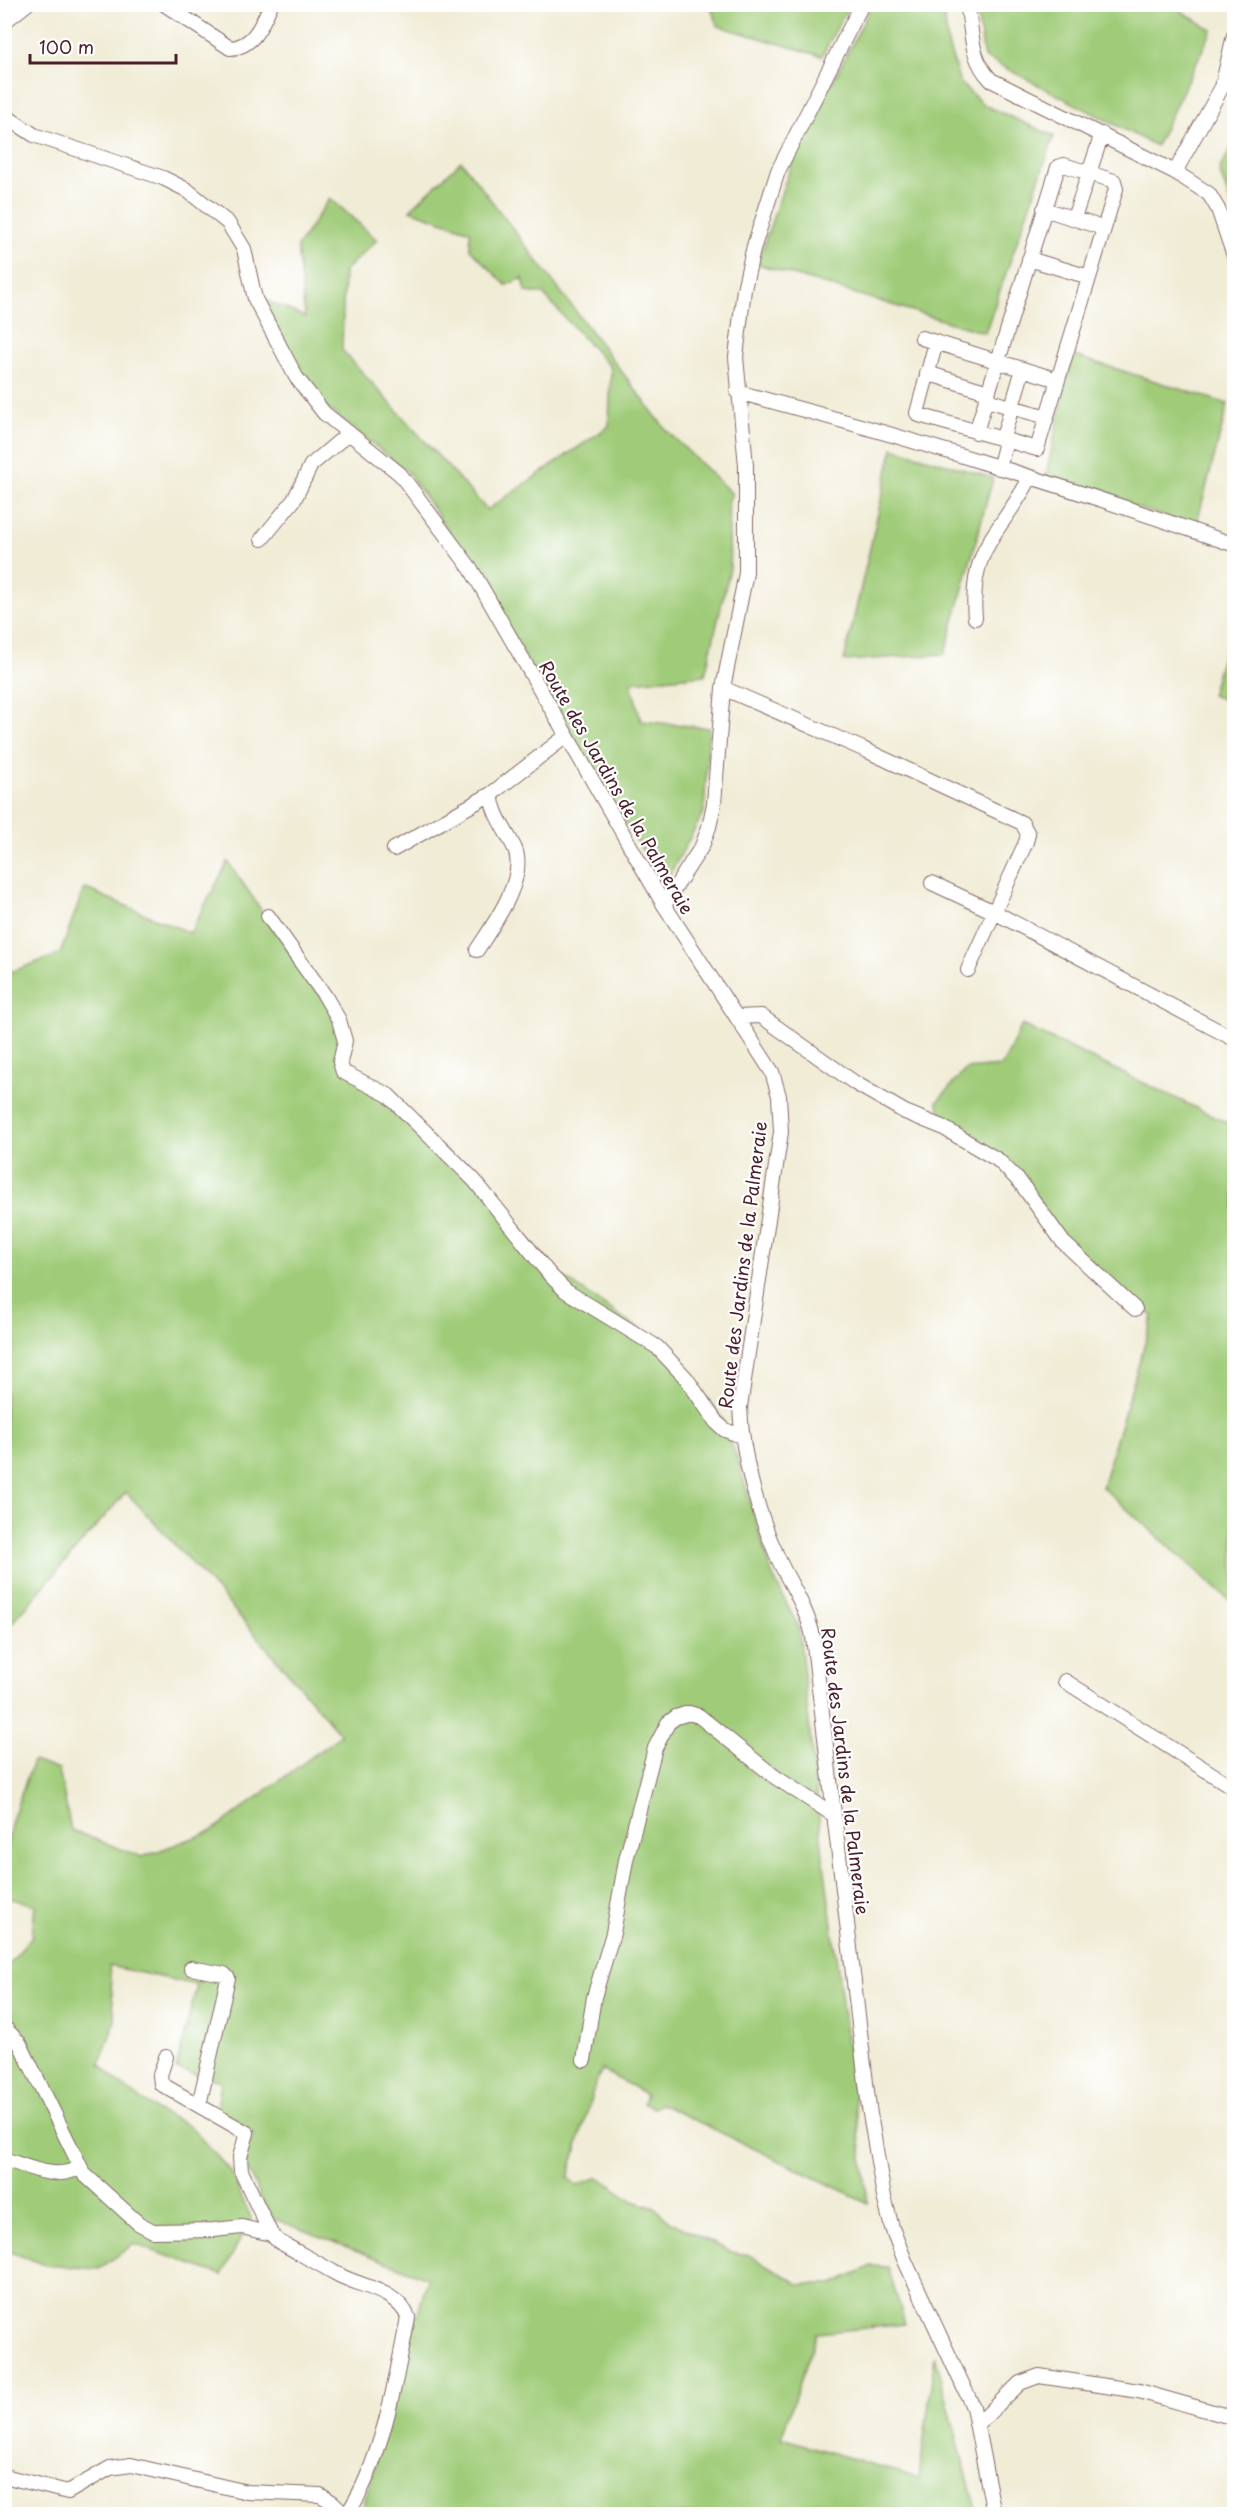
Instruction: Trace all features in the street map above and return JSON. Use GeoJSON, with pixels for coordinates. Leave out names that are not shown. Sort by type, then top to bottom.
{"type":"FeatureCollection","features":[{"type":"Feature","properties":{"kind":"street"},"geometry":{"type":"LineString","coordinates":[[4,22],[27,4]]}},
{"type":"Feature","properties":{"kind":"street"},"geometry":{"type":"LineString","coordinates":[[164,4],[230,48],[239,47],[254,36],[271,4]]}},
{"type":"Feature","properties":{"kind":"street"},"geometry":{"type":"LineString","coordinates":[[664,905],[702,846],[709,827],[714,804],[723,688],[741,603],[747,548],[746,466],[737,392],[736,346],[744,289],[775,182],[795,134],[862,4]]}},
{"type":"Feature","properties":{"kind":"street"},"geometry":{"type":"LineString","coordinates":[[967,4],[972,49],[980,66],[991,80],[1175,172],[1209,194],[1234,256]]}},
{"type":"Feature","properties":{"kind":"street"},"geometry":{"type":"LineString","coordinates":[[1175,172],[1221,87],[1234,35]]}},
{"type":"Feature","properties":{"kind":"street","name":"Route des Jardins de la Palmeraie"},"geometry":{"type":"LineString","coordinates":[[4,115],[34,135],[163,178],[187,190],[228,223],[243,249],[255,299],[279,348],[313,401],[400,474],[452,540],[471,568],[565,737],[664,905],[772,1072],[779,1096],[781,1132],[740,1407],[741,1436],[772,1544],[810,1620],[869,2108],[884,2197],[892,2228],[905,2261],[973,2407],[994,2514]]}},
{"type":"Feature","properties":{"kind":"street"},"geometry":{"type":"LineString","coordinates":[[1074,218],[1102,134]]}},
{"type":"Feature","properties":{"kind":"street"},"geometry":{"type":"LineString","coordinates":[[936,342],[916,413],[1006,442],[1037,449],[1116,184],[1111,179],[1089,172],[1064,165],[1058,167],[976,432]]}},
{"type":"Feature","properties":{"kind":"street"},"geometry":{"type":"LineString","coordinates":[[1044,209],[1103,228]]}},
{"type":"Feature","properties":{"kind":"street"},"geometry":{"type":"LineString","coordinates":[[1029,259],[1089,277]]}},
{"type":"Feature","properties":{"kind":"street"},"geometry":{"type":"LineString","coordinates":[[922,338],[1058,380]]}},
{"type":"Feature","properties":{"kind":"street"},"geometry":{"type":"LineString","coordinates":[[999,468],[1006,442],[1012,436],[1016,408],[1027,370]]}},
{"type":"Feature","properties":{"kind":"street"},"geometry":{"type":"LineString","coordinates":[[927,373],[1016,408],[1047,417]]}},
{"type":"Feature","properties":{"kind":"street"},"geometry":{"type":"LineString","coordinates":[[737,392],[999,468],[1141,512],[1232,544]]}},
{"type":"Feature","properties":{"kind":"street"},"geometry":{"type":"LineString","coordinates":[[262,539],[294,500],[311,465],[349,433]]}},
{"type":"Feature","properties":{"kind":"street"},"geometry":{"type":"LineString","coordinates":[[975,618],[973,591],[983,550],[1030,478]]}},
{"type":"Feature","properties":{"kind":"street"},"geometry":{"type":"LineString","coordinates":[[723,688],[863,749],[1022,823],[1028,834],[1026,842],[968,970]]}},
{"type":"Feature","properties":{"kind":"street"},"geometry":{"type":"LineString","coordinates":[[394,849],[490,794],[565,737]]}},
{"type":"Feature","properties":{"kind":"street"},"geometry":{"type":"LineString","coordinates":[[477,950],[497,918],[518,872],[519,862],[514,847],[493,809],[490,794]]}},
{"type":"Feature","properties":{"kind":"street"},"geometry":{"type":"LineString","coordinates":[[932,883],[994,912],[1234,1039]]}},
{"type":"Feature","properties":{"kind":"street"},"geometry":{"type":"LineString","coordinates":[[268,916],[325,996],[339,1020],[345,1041],[340,1062],[343,1072],[388,1095],[474,1180],[550,1275],[566,1291],[657,1347],[686,1378],[716,1422],[725,1430],[741,1436]]}},
{"type":"Feature","properties":{"kind":"street"},"geometry":{"type":"LineString","coordinates":[[737,1017],[761,1016],[855,1083],[905,1112],[942,1127],[998,1160],[1020,1182],[1063,1242],[1135,1309]]}},
{"type":"Feature","properties":{"kind":"street"},"geometry":{"type":"LineString","coordinates":[[1065,1681],[1234,1788]]}},
{"type":"Feature","properties":{"kind":"street"},"geometry":{"type":"LineString","coordinates":[[584,2060],[594,1997],[613,1934],[626,1860],[655,1748],[668,1723],[676,1717],[689,1713],[699,1716],[775,1777],[834,1815]]}},
{"type":"Feature","properties":{"kind":"street"},"geometry":{"type":"LineString","coordinates":[[191,1968],[224,1974],[228,1978],[199,2105]]}},
{"type":"Feature","properties":{"kind":"street"},"geometry":{"type":"LineString","coordinates":[[4,2027],[20,2044],[80,2167],[95,2187],[145,2228],[164,2231],[242,2227],[271,2234]]}},
{"type":"Feature","properties":{"kind":"street"},"geometry":{"type":"LineString","coordinates":[[4,2476],[68,2492],[110,2468],[131,2465],[247,2492],[320,2495],[346,2514],[368,2475],[394,2386],[408,2317],[404,2308],[390,2297],[336,2274],[278,2241],[271,2234],[239,2162],[247,2133],[161,2084],[160,2075],[166,2057]]}},
{"type":"Feature","properties":{"kind":"street"},"geometry":{"type":"LineString","coordinates":[[4,2159],[48,2172],[69,2172],[80,2167]]}},
{"type":"Feature","properties":{"kind":"street"},"geometry":{"type":"LineString","coordinates":[[978,2424],[1020,2383],[1039,2376],[1139,2391],[1234,2418]]}},
{"type":"Feature","properties":{"kind":"green space"},"geometry":{"type":"Polygon","coordinates":[[[710,4],[849,5],[822,56],[718,26],[710,4]]]}},
{"type":"Feature","properties":{"kind":"green space"},"geometry":{"type":"Polygon","coordinates":[[[872,5],[943,5],[948,44],[960,83],[984,105],[1054,136],[985,333],[757,264],[795,154],[872,5]]]}},
{"type":"Feature","properties":{"kind":"green space"},"geometry":{"type":"Polygon","coordinates":[[[976,5],[1172,5],[1212,30],[1156,146],[984,57],[976,5]]]}},
{"type":"Feature","properties":{"kind":"green space"},"geometry":{"type":"Polygon","coordinates":[[[1234,143],[1234,212],[1219,170],[1234,143]]]}},
{"type":"Feature","properties":{"kind":"green space"},"geometry":{"type":"Polygon","coordinates":[[[461,161],[667,431],[732,494],[728,502],[730,568],[705,675],[631,682],[641,721],[709,728],[704,812],[664,885],[553,705],[488,592],[496,584],[492,579],[485,585],[472,558],[460,548],[408,472],[315,398],[256,296],[305,317],[297,247],[330,198],[377,240],[344,271],[342,350],[487,510],[609,426],[611,368],[543,294],[526,292],[523,278],[506,285],[470,249],[470,231],[410,210],[461,161]]]}},
{"type":"Feature","properties":{"kind":"green space"},"geometry":{"type":"Polygon","coordinates":[[[1072,355],[1228,404],[1196,526],[1045,480],[1072,355]]]}},
{"type":"Feature","properties":{"kind":"green space"},"geometry":{"type":"Polygon","coordinates":[[[893,448],[993,478],[945,654],[844,661],[893,448]]]}},
{"type":"Feature","properties":{"kind":"green space"},"geometry":{"type":"Polygon","coordinates":[[[1234,617],[1234,703],[1211,695],[1234,617]]]}},
{"type":"Feature","properties":{"kind":"green space"},"geometry":{"type":"Polygon","coordinates":[[[228,862],[348,1035],[344,1061],[487,1188],[556,1272],[648,1335],[685,1369],[722,1418],[740,1467],[772,1574],[799,1629],[823,1855],[868,2203],[661,2104],[653,2108],[643,2103],[646,2094],[602,2070],[596,2081],[568,2178],[577,2185],[599,2177],[633,2201],[655,2208],[669,2221],[731,2252],[749,2255],[799,2284],[833,2284],[871,2266],[888,2267],[905,2324],[817,2333],[781,2438],[919,2478],[935,2355],[977,2514],[361,2514],[428,2278],[269,2217],[242,2156],[254,2134],[216,2118],[221,2081],[176,2069],[197,1985],[109,1966],[115,2021],[100,2064],[120,2084],[158,2111],[190,2126],[229,2170],[251,2218],[222,2275],[134,2244],[99,2269],[46,2265],[5,2250],[5,1970],[32,1936],[35,1905],[5,1897],[5,1855],[12,1820],[33,1761],[59,1770],[71,1830],[142,1857],[212,1831],[341,1735],[229,1604],[126,1492],[5,1631],[5,974],[60,954],[84,888],[190,933],[228,862]]]}},
{"type":"Feature","properties":{"kind":"green space"},"geometry":{"type":"Polygon","coordinates":[[[1022,1025],[1234,1126],[1234,1604],[1102,1487],[1153,1316],[1112,1286],[1063,1236],[1009,1163],[947,1127],[937,1102],[966,1069],[1002,1066],[1022,1025]]]}}]}
